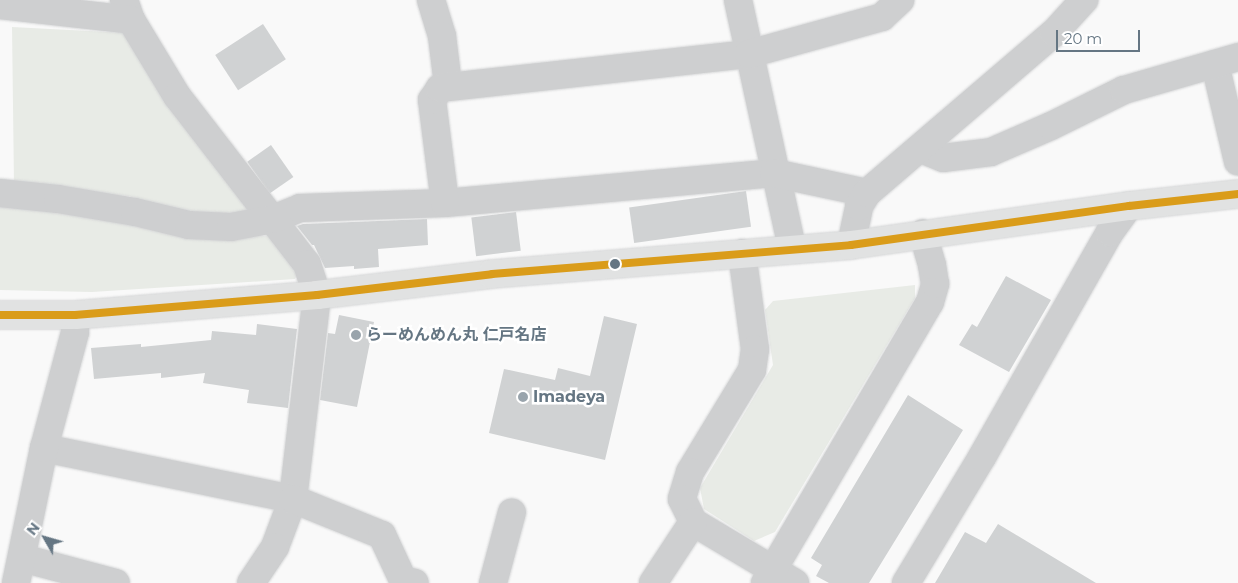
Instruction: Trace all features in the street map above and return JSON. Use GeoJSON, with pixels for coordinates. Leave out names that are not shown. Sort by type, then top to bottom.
{"type":"FeatureCollection","features":[{"type":"Feature","properties":{"kind":"main road"},"geometry":{"type":"LineString","coordinates":[[0,315],[75,315],[317,295],[492,274],[792,248],[851,245],[923,233],[1238,194]]}},
{"type":"Feature","properties":{"kind":"street"},"geometry":{"type":"LineString","coordinates":[[431,0],[442,36],[448,85]]}},
{"type":"Feature","properties":{"kind":"street"},"geometry":{"type":"LineString","coordinates":[[738,0],[774,173],[792,248]]}},
{"type":"Feature","properties":{"kind":"street"},"geometry":{"type":"LineString","coordinates":[[851,245],[859,206],[867,193],[921,149],[1054,33],[1084,0]]}},
{"type":"Feature","properties":{"kind":"street"},"geometry":{"type":"LineString","coordinates":[[0,5],[127,10],[177,96],[307,264],[317,295],[293,499],[275,547],[251,583]]}},
{"type":"Feature","properties":{"kind":"street"},"geometry":{"type":"LineString","coordinates":[[445,203],[432,100],[440,88],[448,85],[749,54],[886,6]]}},
{"type":"Feature","properties":{"kind":"street"},"geometry":{"type":"LineString","coordinates":[[921,149],[943,158],[991,152],[1051,126],[1124,90],[1227,60],[1238,161]]}},
{"type":"Feature","properties":{"kind":"street"},"geometry":{"type":"LineString","coordinates":[[0,193],[68,200],[135,212],[190,225],[231,227],[273,219],[300,208],[445,203],[774,173],[867,193]]}},
{"type":"Feature","properties":{"kind":"street"},"geometry":{"type":"LineString","coordinates":[[906,583],[982,457],[1110,232],[1129,206]]}},
{"type":"Feature","properties":{"kind":"street"},"geometry":{"type":"LineString","coordinates":[[742,253],[755,349],[752,370],[690,472],[682,499],[693,522],[778,579],[930,302],[935,284],[923,233]]}},
{"type":"Feature","properties":{"kind":"street"},"geometry":{"type":"LineString","coordinates":[[75,315],[75,332],[44,448],[19,570],[116,583]]}},
{"type":"Feature","properties":{"kind":"street"},"geometry":{"type":"LineString","coordinates":[[44,448],[293,499],[382,535],[403,580],[415,583]]}},
{"type":"Feature","properties":{"kind":"street"},"geometry":{"type":"LineString","coordinates":[[493,583],[512,512]]}},
{"type":"Feature","properties":{"kind":"street"},"geometry":{"type":"LineString","coordinates":[[653,583],[693,522]]}},
{"type":"Feature","properties":{"kind":"shaded area"},"geometry":{"type":"Polygon","coordinates":[[[12,27],[127,33],[255,211],[197,218],[129,196],[63,192],[14,185],[12,27]]]}},
{"type":"Feature","properties":{"kind":"shaded area"},"geometry":{"type":"Polygon","coordinates":[[[0,201],[194,237],[278,236],[300,266],[295,279],[92,292],[0,290],[0,201]]]}},
{"type":"Feature","properties":{"kind":"shaded area"},"geometry":{"type":"Polygon","coordinates":[[[915,285],[915,298],[775,532],[754,541],[704,509],[700,488],[773,365],[765,310],[773,301],[915,285]]]}},
{"type":"Feature","properties":{"kind":"building"},"geometry":{"type":"Polygon","coordinates":[[[263,24],[286,59],[238,90],[215,55],[263,24]]]}},
{"type":"Feature","properties":{"kind":"building"},"geometry":{"type":"Polygon","coordinates":[[[271,145],[293,177],[270,194],[247,162],[271,145]]]}},
{"type":"Feature","properties":{"kind":"building"},"geometry":{"type":"Polygon","coordinates":[[[746,191],[751,227],[634,243],[629,207],[746,191]]]}},
{"type":"Feature","properties":{"kind":"building"},"geometry":{"type":"Polygon","coordinates":[[[516,212],[521,251],[476,256],[471,217],[516,212]]]}},
{"type":"Feature","properties":{"kind":"building"},"geometry":{"type":"Polygon","coordinates":[[[427,219],[428,245],[378,249],[379,267],[354,269],[354,266],[325,268],[314,245],[297,226],[303,224],[427,219]]]}},
{"type":"Feature","properties":{"kind":"building"},"geometry":{"type":"Polygon","coordinates":[[[1006,276],[1051,300],[1009,372],[959,345],[972,324],[977,327],[1006,276]]]}},
{"type":"Feature","properties":{"kind":"building"},"geometry":{"type":"Polygon","coordinates":[[[339,315],[374,322],[357,407],[320,400],[328,333],[335,334],[339,315]]]}},
{"type":"Feature","properties":{"kind":"building"},"geometry":{"type":"Polygon","coordinates":[[[604,316],[637,324],[605,460],[489,433],[504,369],[555,380],[558,368],[590,376],[604,316]]]}},
{"type":"Feature","properties":{"kind":"building"},"geometry":{"type":"Polygon","coordinates":[[[257,324],[297,329],[288,408],[247,403],[249,390],[203,383],[205,373],[161,378],[161,373],[94,379],[91,348],[141,344],[141,347],[211,340],[212,331],[256,335],[257,324]]]}},
{"type":"Feature","properties":{"kind":"building"},"geometry":{"type":"Polygon","coordinates":[[[908,395],[963,430],[869,583],[829,583],[816,576],[822,565],[811,558],[908,395]]]}},
{"type":"Feature","properties":{"kind":"building"},"geometry":{"type":"Polygon","coordinates":[[[998,524],[1096,583],[935,583],[965,532],[986,543],[998,524]]]}},
{"type":"Feature","properties":{"kind":"transit line"},"geometry":{"type":"LineString","coordinates":[[0,315],[75,315],[317,295],[492,274],[851,245],[1129,206],[1238,194]]}},
{"type":"Feature","properties":{"kind":"place","name":"らーめんめん丸 仁戸名店"},"geometry":{"type":"Point","coordinates":[356,335]}},
{"type":"Feature","properties":{"kind":"place","name":"Imadeya"},"geometry":{"type":"Point","coordinates":[523,397]}}]}
